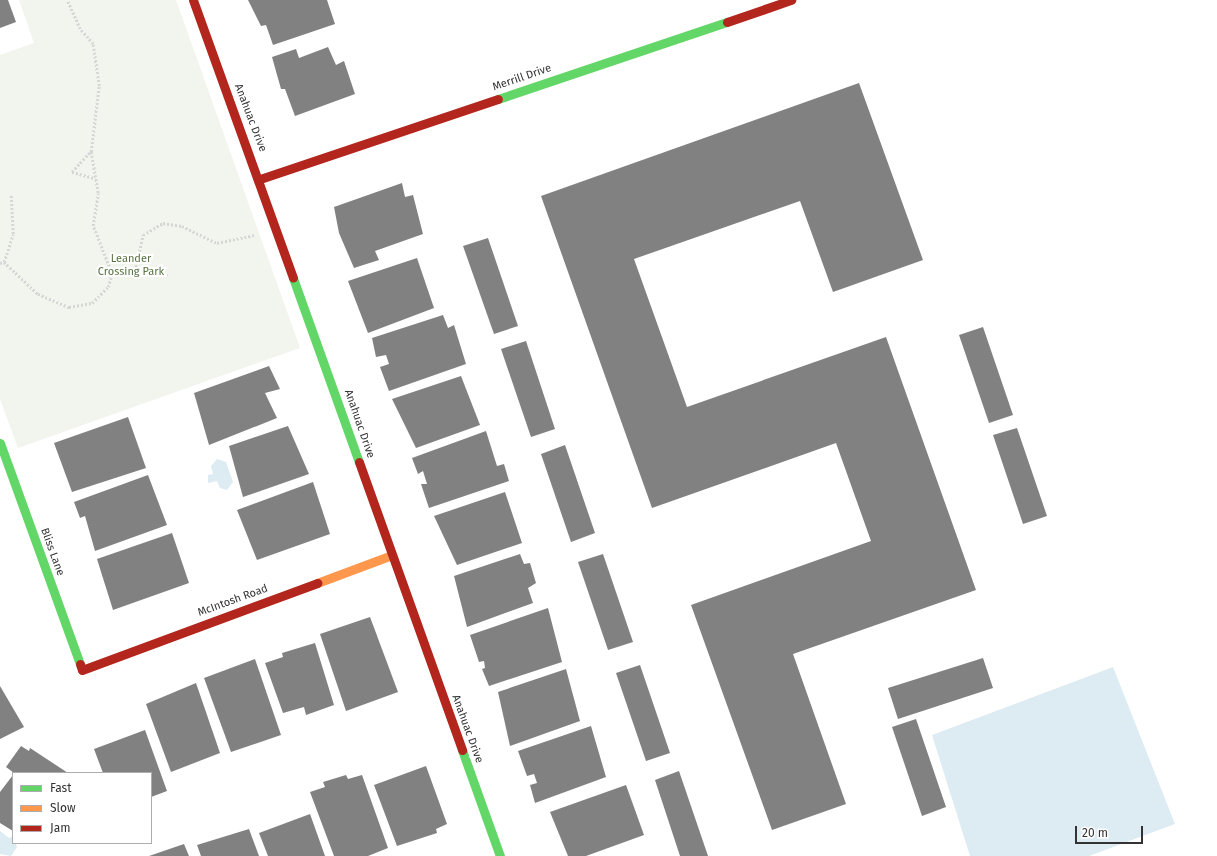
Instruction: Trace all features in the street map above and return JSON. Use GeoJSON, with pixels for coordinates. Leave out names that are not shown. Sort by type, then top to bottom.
{"type":"FeatureCollection","features":[{"type":"Feature","properties":{"kind":"street","name":"Anahuac Drive"},"geometry":{"type":"LineString","coordinates":[[193,0],[260,179],[392,555],[500,856]]}},
{"type":"Feature","properties":{"kind":"street","name":"Merrill Drive"},"geometry":{"type":"LineString","coordinates":[[260,179],[791,0]]}},
{"type":"Feature","properties":{"kind":"street","name":"Bliss Lane"},"geometry":{"type":"LineString","coordinates":[[0,443],[82,670]]}},
{"type":"Feature","properties":{"kind":"street","name":"McIntosh Road"},"geometry":{"type":"LineString","coordinates":[[82,670],[392,555]]}},
{"type":"Feature","properties":{"kind":"path"},"geometry":{"type":"LineString","coordinates":[[4,262],[38,294],[69,307],[92,303],[108,287],[112,274],[93,226],[98,193],[91,152],[98,86],[93,44],[80,29],[67,0]]}},
{"type":"Feature","properties":{"kind":"path"},"geometry":{"type":"LineString","coordinates":[[91,152],[72,172],[95,178]]}},
{"type":"Feature","properties":{"kind":"path"},"geometry":{"type":"LineString","coordinates":[[4,262],[13,234],[11,195]]}},
{"type":"Feature","properties":{"kind":"path"},"geometry":{"type":"LineString","coordinates":[[136,267],[143,235],[157,224],[173,223],[217,243],[255,235]]}},
{"type":"Feature","properties":{"kind":"path"},"geometry":{"type":"LineString","coordinates":[[0,263],[4,262]]}},
{"type":"Feature","properties":{"kind":"path"},"geometry":{"type":"LineString","coordinates":[[112,274],[136,267],[154,268],[169,276]]}},
{"type":"Feature","properties":{"kind":"green space","name":"Leander Crossing Park"},"geometry":{"type":"Polygon","coordinates":[[[19,0],[176,0],[300,348],[18,448],[0,399],[0,55],[34,43],[19,0]]]}},
{"type":"Feature","properties":{"kind":"shaded area"},"geometry":{"type":"Polygon","coordinates":[[[217,459],[226,462],[233,482],[227,490],[220,488],[217,481],[208,483],[208,475],[213,474],[211,466],[217,459]]]}},
{"type":"Feature","properties":{"kind":"shaded area"},"geometry":{"type":"Polygon","coordinates":[[[1113,667],[1175,824],[1089,856],[970,856],[932,735],[1113,667]]]}},
{"type":"Feature","properties":{"kind":"shaded area"},"geometry":{"type":"Polygon","coordinates":[[[0,831],[9,838],[12,836],[12,844],[16,844],[17,847],[11,856],[0,854],[0,831]]]}},
{"type":"Feature","properties":{"kind":"building"},"geometry":{"type":"Polygon","coordinates":[[[0,0],[8,0],[16,22],[0,28],[0,0]]]}},
{"type":"Feature","properties":{"kind":"building"},"geometry":{"type":"Polygon","coordinates":[[[248,0],[327,0],[335,24],[273,45],[266,25],[261,26],[248,0]]]}},
{"type":"Feature","properties":{"kind":"building"},"geometry":{"type":"Polygon","coordinates":[[[328,47],[336,65],[344,61],[355,94],[295,116],[285,89],[281,89],[272,57],[296,49],[299,58],[328,47]]]}},
{"type":"Feature","properties":{"kind":"building"},"geometry":{"type":"Polygon","coordinates":[[[859,83],[923,260],[833,292],[800,201],[634,259],[687,407],[886,337],[976,590],[793,654],[846,804],[772,830],[691,605],[871,541],[836,443],[652,508],[541,196],[859,83]]]}},
{"type":"Feature","properties":{"kind":"building"},"geometry":{"type":"Polygon","coordinates":[[[402,183],[405,197],[413,195],[423,234],[375,251],[379,260],[354,268],[339,233],[334,207],[402,183]]]}},
{"type":"Feature","properties":{"kind":"building"},"geometry":{"type":"Polygon","coordinates":[[[488,238],[518,326],[494,334],[463,246],[488,238]]]}},
{"type":"Feature","properties":{"kind":"building"},"geometry":{"type":"Polygon","coordinates":[[[417,258],[434,308],[368,333],[348,281],[417,258]]]}},
{"type":"Feature","properties":{"kind":"building"},"geometry":{"type":"Polygon","coordinates":[[[443,315],[448,328],[454,325],[466,364],[389,391],[380,367],[389,364],[386,355],[376,357],[372,338],[443,315]]]}},
{"type":"Feature","properties":{"kind":"building"},"geometry":{"type":"Polygon","coordinates":[[[983,327],[1013,415],[989,423],[959,335],[983,327]]]}},
{"type":"Feature","properties":{"kind":"building"},"geometry":{"type":"Polygon","coordinates":[[[526,341],[555,429],[531,437],[501,349],[526,341]]]}},
{"type":"Feature","properties":{"kind":"building"},"geometry":{"type":"Polygon","coordinates":[[[269,366],[280,389],[265,393],[277,418],[209,445],[194,393],[269,366]]]}},
{"type":"Feature","properties":{"kind":"building"},"geometry":{"type":"Polygon","coordinates":[[[461,376],[480,425],[416,448],[392,399],[461,376]]]}},
{"type":"Feature","properties":{"kind":"building"},"geometry":{"type":"Polygon","coordinates":[[[128,417],[146,468],[72,492],[54,443],[128,417]]]}},
{"type":"Feature","properties":{"kind":"building"},"geometry":{"type":"Polygon","coordinates":[[[288,426],[309,474],[243,497],[229,446],[288,426]]]}},
{"type":"Feature","properties":{"kind":"building"},"geometry":{"type":"Polygon","coordinates":[[[1017,428],[1047,516],[1023,524],[993,435],[1017,428]]]}},
{"type":"Feature","properties":{"kind":"building"},"geometry":{"type":"Polygon","coordinates":[[[486,431],[497,466],[504,464],[509,481],[429,508],[421,484],[427,484],[423,471],[418,474],[412,458],[486,431]]]}},
{"type":"Feature","properties":{"kind":"building"},"geometry":{"type":"Polygon","coordinates":[[[565,445],[595,533],[571,542],[541,454],[565,445]]]}},
{"type":"Feature","properties":{"kind":"building"},"geometry":{"type":"Polygon","coordinates":[[[148,475],[167,525],[95,551],[85,516],[80,518],[74,502],[148,475]]]}},
{"type":"Feature","properties":{"kind":"building"},"geometry":{"type":"Polygon","coordinates":[[[313,482],[330,534],[257,560],[237,510],[313,482]]]}},
{"type":"Feature","properties":{"kind":"building"},"geometry":{"type":"Polygon","coordinates":[[[505,492],[522,543],[457,565],[434,516],[505,492]]]}},
{"type":"Feature","properties":{"kind":"building"},"geometry":{"type":"Polygon","coordinates":[[[172,533],[189,583],[113,610],[97,559],[172,533]]]}},
{"type":"Feature","properties":{"kind":"building"},"geometry":{"type":"Polygon","coordinates":[[[520,554],[524,564],[530,563],[536,583],[528,588],[533,603],[467,627],[454,576],[520,554]]]}},
{"type":"Feature","properties":{"kind":"building"},"geometry":{"type":"Polygon","coordinates":[[[603,554],[633,642],[608,650],[578,562],[603,554]]]}},
{"type":"Feature","properties":{"kind":"building"},"geometry":{"type":"Polygon","coordinates":[[[548,608],[562,662],[489,686],[482,669],[485,668],[484,661],[479,662],[470,635],[548,608]]]}},
{"type":"Feature","properties":{"kind":"building"},"geometry":{"type":"Polygon","coordinates":[[[370,617],[398,692],[346,711],[320,634],[370,617]]]}},
{"type":"Feature","properties":{"kind":"building"},"geometry":{"type":"Polygon","coordinates":[[[315,643],[334,705],[306,715],[304,707],[283,713],[265,663],[283,657],[282,653],[315,643]]]}},
{"type":"Feature","properties":{"kind":"building"},"geometry":{"type":"Polygon","coordinates":[[[983,658],[993,688],[898,719],[888,688],[983,658]]]}},
{"type":"Feature","properties":{"kind":"building"},"geometry":{"type":"Polygon","coordinates":[[[255,659],[281,735],[231,752],[204,678],[255,659]]]}},
{"type":"Feature","properties":{"kind":"building"},"geometry":{"type":"Polygon","coordinates":[[[640,665],[670,753],[646,761],[616,673],[640,665]]]}},
{"type":"Feature","properties":{"kind":"building"},"geometry":{"type":"Polygon","coordinates":[[[566,669],[580,721],[510,746],[498,692],[566,669]]]}},
{"type":"Feature","properties":{"kind":"building"},"geometry":{"type":"Polygon","coordinates":[[[196,683],[220,753],[171,772],[146,704],[196,683]]]}},
{"type":"Feature","properties":{"kind":"building"},"geometry":{"type":"Polygon","coordinates":[[[0,686],[24,727],[0,739],[0,686]]]}},
{"type":"Feature","properties":{"kind":"building"},"geometry":{"type":"Polygon","coordinates":[[[916,719],[946,807],[922,816],[892,727],[916,719]]]}},
{"type":"Feature","properties":{"kind":"building"},"geometry":{"type":"Polygon","coordinates":[[[591,726],[606,777],[535,803],[530,785],[537,783],[534,774],[527,776],[518,751],[591,726]]]}},
{"type":"Feature","properties":{"kind":"building"},"geometry":{"type":"Polygon","coordinates":[[[145,730],[167,791],[152,797],[152,772],[103,772],[94,749],[145,730]]]}},
{"type":"Feature","properties":{"kind":"building"},"geometry":{"type":"Polygon","coordinates":[[[21,746],[29,751],[30,748],[66,772],[13,772],[6,767],[21,746]]]}},
{"type":"Feature","properties":{"kind":"building"},"geometry":{"type":"Polygon","coordinates":[[[426,766],[447,824],[436,829],[437,833],[397,846],[374,785],[426,766]]]}},
{"type":"Feature","properties":{"kind":"building"},"geometry":{"type":"Polygon","coordinates":[[[679,771],[708,856],[680,856],[655,780],[679,771]]]}},
{"type":"Feature","properties":{"kind":"building"},"geometry":{"type":"Polygon","coordinates":[[[346,775],[348,779],[362,775],[388,848],[368,856],[334,856],[310,792],[325,787],[323,782],[346,775]]]}},
{"type":"Feature","properties":{"kind":"building"},"geometry":{"type":"Polygon","coordinates":[[[12,776],[12,830],[0,823],[0,792],[12,776]]]}},
{"type":"Feature","properties":{"kind":"building"},"geometry":{"type":"Polygon","coordinates":[[[626,785],[644,835],[586,856],[568,856],[550,812],[626,785]]]}},
{"type":"Feature","properties":{"kind":"building"},"geometry":{"type":"Polygon","coordinates":[[[310,814],[325,856],[268,856],[259,833],[310,814]]]}},
{"type":"Feature","properties":{"kind":"building"},"geometry":{"type":"Polygon","coordinates":[[[249,829],[259,856],[201,856],[197,845],[249,829]]]}},
{"type":"Feature","properties":{"kind":"building"},"geometry":{"type":"Polygon","coordinates":[[[184,844],[189,856],[149,856],[184,844]]]}},
{"type":"Feature","properties":{"kind":"traffic: fast"},"geometry":{"type":"LineString","coordinates":[[498,99],[727,22]]}},
{"type":"Feature","properties":{"kind":"traffic: fast"},"geometry":{"type":"LineString","coordinates":[[293,278],[359,462]]}},
{"type":"Feature","properties":{"kind":"traffic: fast"},"geometry":{"type":"LineString","coordinates":[[0,443],[80,664]]}},
{"type":"Feature","properties":{"kind":"traffic: fast"},"geometry":{"type":"LineString","coordinates":[[462,750],[500,856]]}},
{"type":"Feature","properties":{"kind":"traffic: slow"},"geometry":{"type":"LineString","coordinates":[[317,583],[392,555]]}},
{"type":"Feature","properties":{"kind":"traffic: jam"},"geometry":{"type":"LineString","coordinates":[[193,0],[293,278]]}},
{"type":"Feature","properties":{"kind":"traffic: jam"},"geometry":{"type":"LineString","coordinates":[[727,22],[791,0]]}},
{"type":"Feature","properties":{"kind":"traffic: jam"},"geometry":{"type":"LineString","coordinates":[[260,179],[498,99]]}},
{"type":"Feature","properties":{"kind":"traffic: jam"},"geometry":{"type":"LineString","coordinates":[[359,462],[462,750]]}},
{"type":"Feature","properties":{"kind":"traffic: jam"},"geometry":{"type":"LineString","coordinates":[[80,664],[82,670],[317,583]]}}]}
